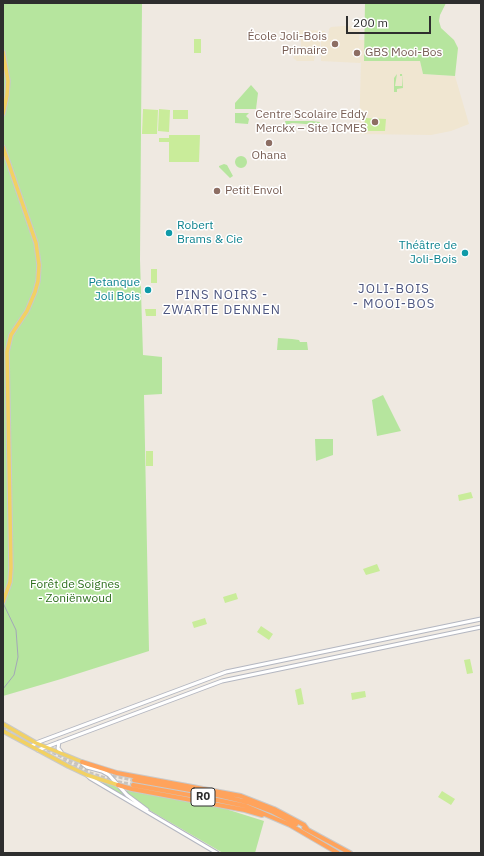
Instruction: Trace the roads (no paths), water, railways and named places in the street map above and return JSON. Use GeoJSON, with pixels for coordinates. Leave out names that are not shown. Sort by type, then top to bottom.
{"type":"FeatureCollection","features":[{"type":"Feature","properties":{"kind":"highway"},"geometry":{"type":"LineString","coordinates":[[82,762],[117,773],[236,795],[299,822],[307,829],[350,853]]}},
{"type":"Feature","properties":{"kind":"highway","name":"R0"},"geometry":{"type":"LineString","coordinates":[[261,805],[229,798],[133,783],[246,806],[290,825],[338,853]]}},
{"type":"Feature","properties":{"kind":"highway"},"geometry":{"type":"LineString","coordinates":[[118,785],[125,790],[245,810],[271,817]]}},
{"type":"Feature","properties":{"kind":"main road"},"geometry":{"type":"LineString","coordinates":[[3,52],[8,81],[7,96],[3,114]]}},
{"type":"Feature","properties":{"kind":"main road"},"geometry":{"type":"LineString","coordinates":[[3,147],[36,243],[39,264],[38,281],[35,292],[27,311],[10,335],[7,352],[11,568],[10,582],[3,602]]}},
{"type":"Feature","properties":{"kind":"main road"},"geometry":{"type":"LineString","coordinates":[[3,724],[36,743],[82,762]]}},
{"type":"Feature","properties":{"kind":"main road"},"geometry":{"type":"LineString","coordinates":[[3,731],[87,775],[118,785]]}},
{"type":"Feature","properties":{"kind":"street"},"geometry":{"type":"LineString","coordinates":[[32,746],[64,732],[226,672],[481,619]]}},
{"type":"Feature","properties":{"kind":"street"},"geometry":{"type":"LineString","coordinates":[[38,750],[206,686],[235,678],[481,627]]}},
{"type":"Feature","properties":{"kind":"street"},"geometry":{"type":"LineString","coordinates":[[151,699],[154,706]]}},
{"type":"Feature","properties":{"kind":"street"},"geometry":{"type":"LineString","coordinates":[[64,732],[66,739]]}},
{"type":"Feature","properties":{"kind":"street"},"geometry":{"type":"LineString","coordinates":[[59,742],[58,749],[66,756]]}},
{"type":"Feature","properties":{"kind":"street"},"geometry":{"type":"LineString","coordinates":[[82,762],[87,767],[106,773],[118,785]]}},
{"type":"Feature","properties":{"kind":"street"},"geometry":{"type":"LineString","coordinates":[[87,775],[217,853]]}},
{"type":"Feature","properties":{"kind":"street"},"geometry":{"type":"LineString","coordinates":[[125,790],[150,813]]}},
{"type":"Feature","properties":{"kind":"tunnel"},"geometry":{"type":"LineString","coordinates":[[3,726],[13,732]]}},
{"type":"Feature","properties":{"kind":"tunnel"},"geometry":{"type":"LineString","coordinates":[[42,747],[89,769]]}},
{"type":"Feature","properties":{"kind":"tunnel"},"geometry":{"type":"LineString","coordinates":[[62,761],[86,772],[116,782],[133,785]]}},
{"type":"Feature","properties":{"kind":"tunnel"},"geometry":{"type":"LineString","coordinates":[[107,774],[134,780]]}},
{"type":"Feature","properties":{"kind":"tram line"},"geometry":{"type":"LineString","coordinates":[[3,603],[16,630],[18,657],[14,675],[3,689]]}},
{"type":"Feature","properties":{"kind":"place","name":"École Joli-Bois Primaire"},"geometry":{"type":"Point","coordinates":[335,44]}},
{"type":"Feature","properties":{"kind":"place","name":"GBS Mooi-Bos"},"geometry":{"type":"Point","coordinates":[357,53]}},
{"type":"Feature","properties":{"kind":"place","name":"Centre Scolaire Eddy Merckx – Site ICMES"},"geometry":{"type":"Point","coordinates":[375,122]}},
{"type":"Feature","properties":{"kind":"place","name":"Ohana"},"geometry":{"type":"Point","coordinates":[269,143]}},
{"type":"Feature","properties":{"kind":"place","name":"Petit Envol"},"geometry":{"type":"Point","coordinates":[217,191]}},
{"type":"Feature","properties":{"kind":"place","name":"Robert Brams & Cie"},"geometry":{"type":"Point","coordinates":[169,233]}},
{"type":"Feature","properties":{"kind":"place","name":"Théâtre de Joli-Bois"},"geometry":{"type":"Point","coordinates":[465,253]}},
{"type":"Feature","properties":{"kind":"place","name":"Petanque Joli Bois"},"geometry":{"type":"Point","coordinates":[148,290]}},
{"type":"Feature","properties":{"kind":"district","name":"JOLI-BOIS - MOOI-BOS"},"geometry":{"type":"Point","coordinates":[394,296]}},
{"type":"Feature","properties":{"kind":"district","name":"PINS NOIRS - ZWARTE DENNEN"},"geometry":{"type":"Point","coordinates":[222,302]}},
{"type":"Feature","properties":{"kind":"park label","name":"Forêt de Soignes - Zoniënwoud"},"geometry":{"type":"Point","coordinates":[75,592]}}]}
